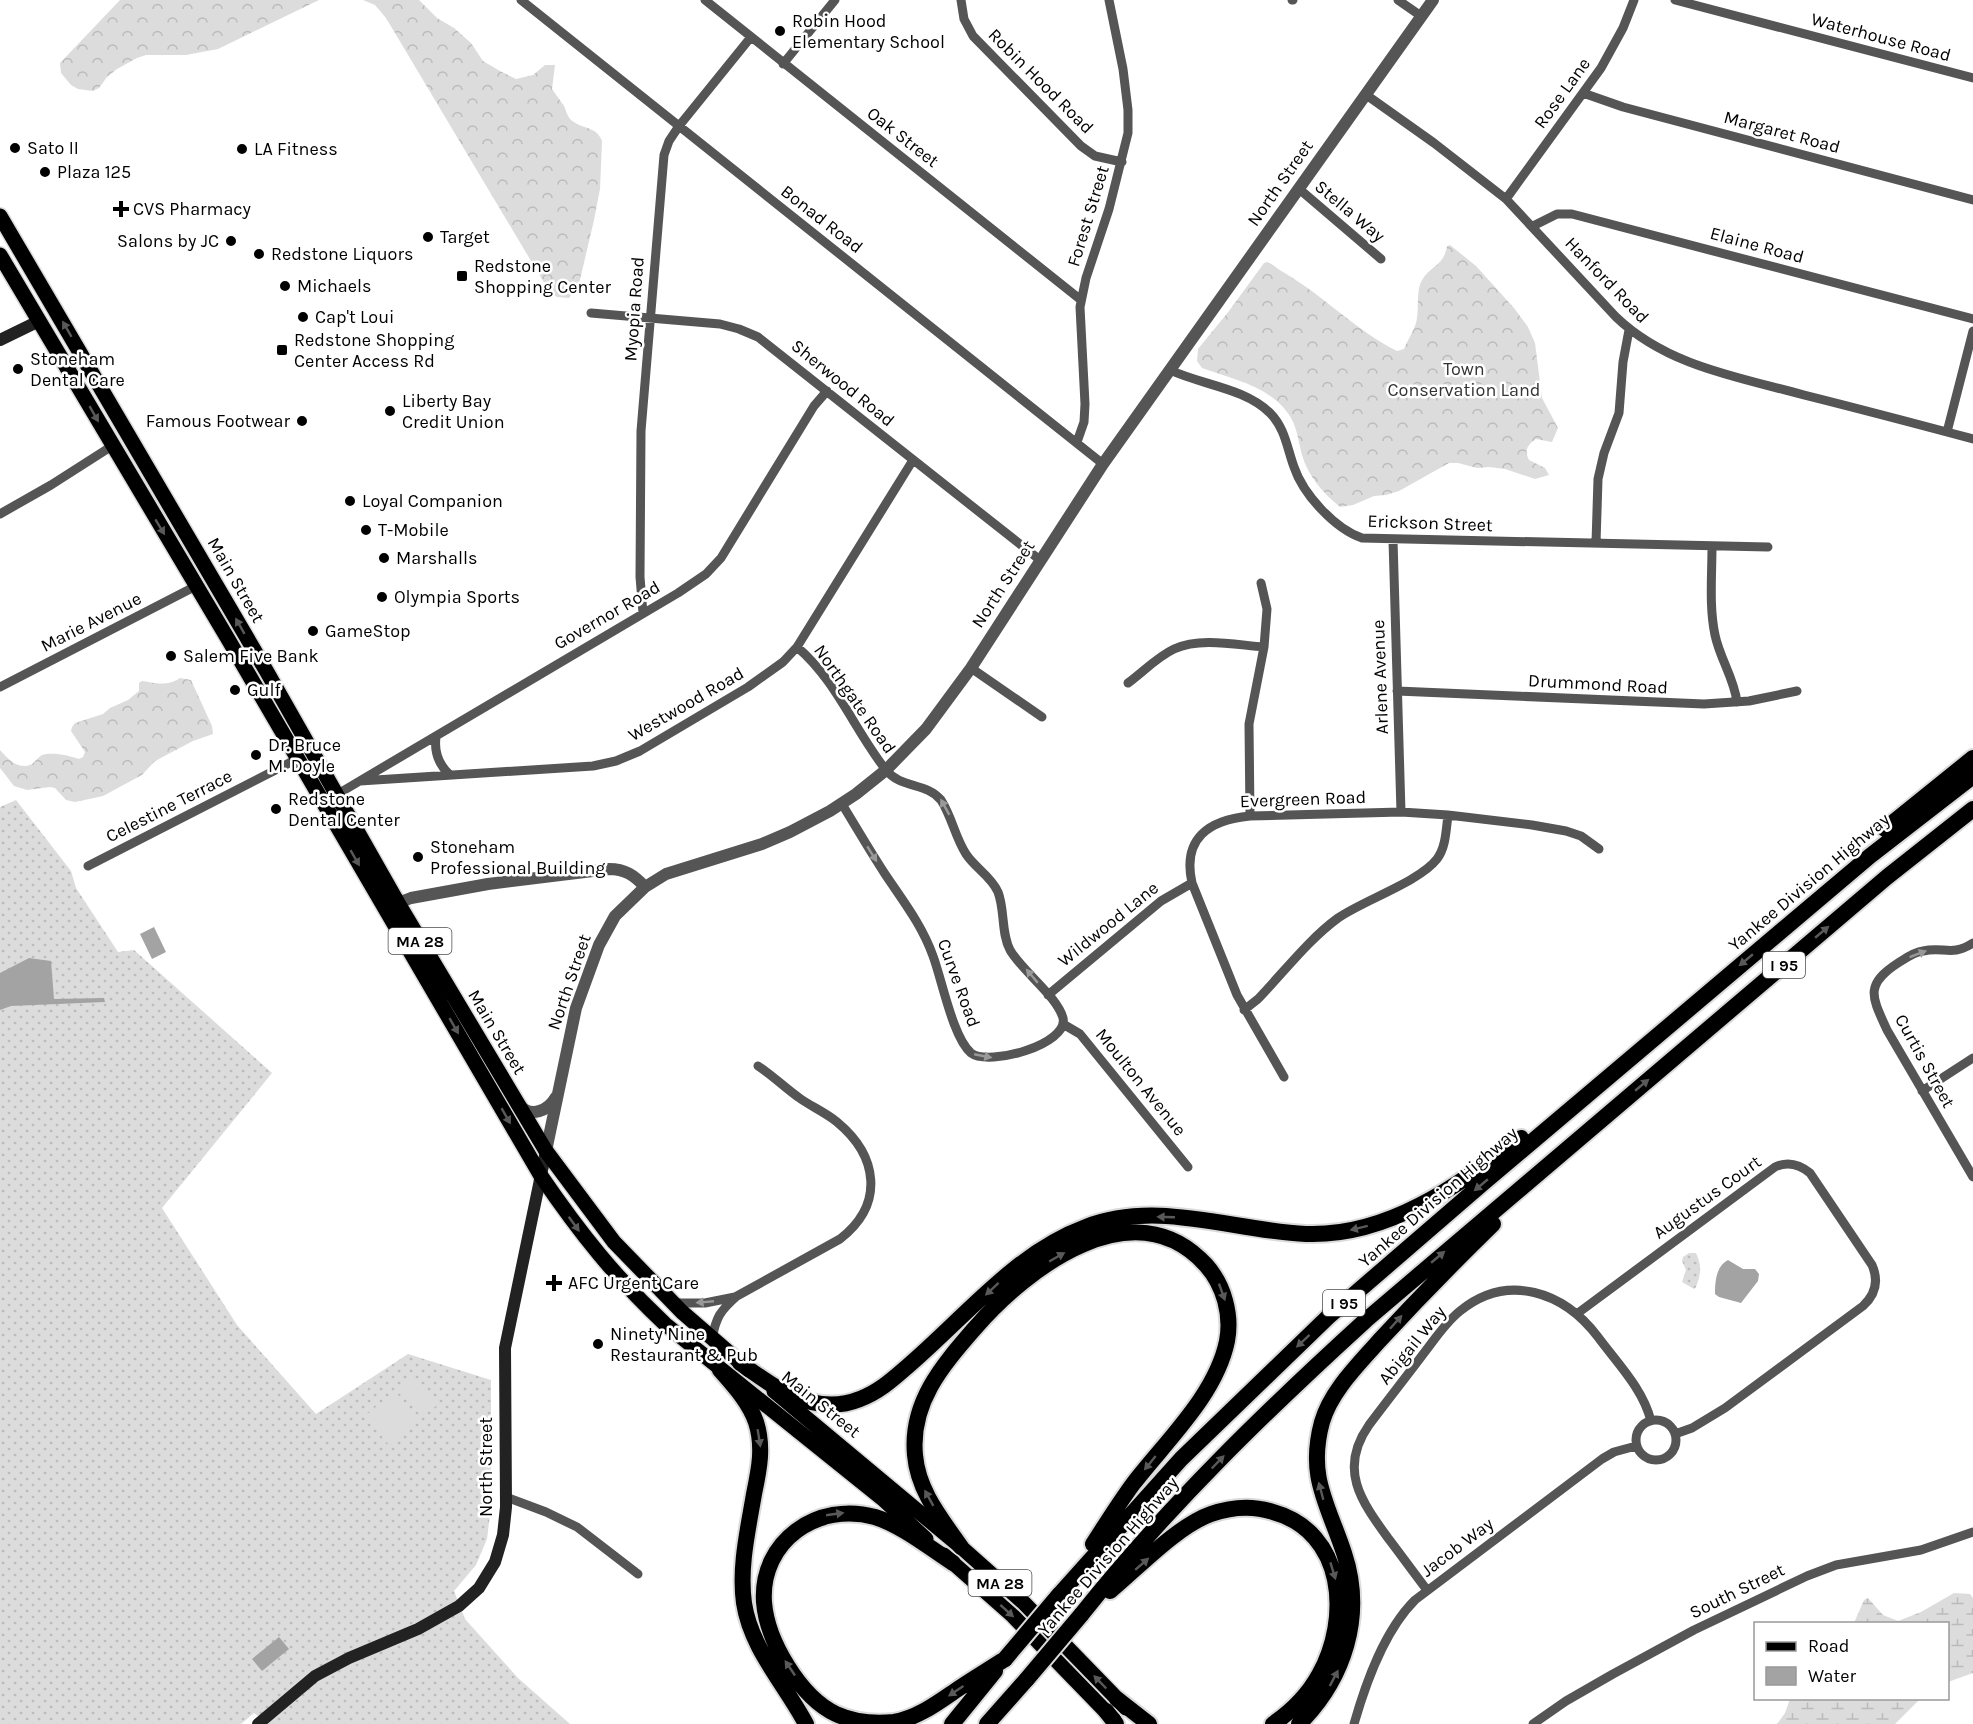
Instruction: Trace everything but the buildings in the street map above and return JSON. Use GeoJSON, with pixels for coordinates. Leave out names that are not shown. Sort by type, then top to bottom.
{"type":"FeatureCollection","features":[{"type":"Feature","properties":{"kind":"highway"},"geometry":{"type":"LineString","coordinates":[[1807,909],[1863,847],[1973,758]]}},
{"type":"Feature","properties":{"kind":"highway","name":"Yankee Division Highway"},"geometry":{"type":"LineString","coordinates":[[952,1724],[1059,1595],[1181,1459],[1298,1345],[1410,1246],[1807,909],[1900,831],[1973,776]]}},
{"type":"Feature","properties":{"kind":"highway","name":"Yankee Division Highway"},"geometry":{"type":"LineString","coordinates":[[987,1724],[1113,1575],[1221,1459],[1294,1386],[1437,1258],[1887,877],[1973,809]]}},
{"type":"Feature","properties":{"kind":"highway"},"geometry":{"type":"LineString","coordinates":[[740,1363],[781,1391],[799,1399],[817,1403],[846,1403],[868,1396],[886,1385],[997,1284],[1032,1256],[1066,1235],[1089,1226],[1134,1217],[1161,1217],[1319,1234],[1353,1230],[1391,1218],[1429,1201],[1460,1183],[1654,1038]]}},
{"type":"Feature","properties":{"kind":"highway"},"geometry":{"type":"LineString","coordinates":[[1299,1724],[1321,1699],[1340,1668],[1348,1643],[1353,1608],[1348,1565],[1324,1501],[1317,1472],[1318,1437],[1330,1401],[1369,1353],[1424,1293],[1597,1123]]}},
{"type":"Feature","properties":{"kind":"highway"},"geometry":{"type":"LineString","coordinates":[[961,1547],[924,1490],[915,1455],[915,1436],[923,1398],[942,1367],[987,1314],[1050,1260],[1073,1248],[1102,1238],[1137,1232],[1154,1234],[1176,1242],[1204,1263],[1221,1289],[1228,1323],[1227,1340],[1222,1359],[1205,1392],[1133,1484],[1059,1595]]}},
{"type":"Feature","properties":{"kind":"highway"},"geometry":{"type":"LineString","coordinates":[[720,1370],[749,1408],[756,1422],[760,1442],[759,1467],[743,1556],[742,1574],[747,1616],[768,1665],[806,1724]]}},
{"type":"Feature","properties":{"kind":"highway"},"geometry":{"type":"LineString","coordinates":[[1081,1615],[1179,1533],[1209,1515],[1235,1508],[1253,1508],[1277,1513],[1293,1520],[1307,1530],[1327,1555],[1336,1586],[1337,1619],[1332,1647],[1319,1675],[1302,1699],[1273,1724]]}},
{"type":"Feature","properties":{"kind":"highway"},"geometry":{"type":"LineString","coordinates":[[953,1563],[895,1526],[878,1518],[841,1513],[815,1519],[787,1539],[769,1568],[764,1588],[764,1602],[770,1629],[786,1663],[804,1689],[835,1713],[859,1721],[880,1723],[910,1718],[932,1707],[1005,1659]]}},
{"type":"Feature","properties":{"kind":"highway"},"geometry":{"type":"LineString","coordinates":[[1004,1724],[1027,1679]]}},
{"type":"Feature","properties":{"kind":"highway"},"geometry":{"type":"LineString","coordinates":[[1114,1714],[1149,1724]]}},
{"type":"Feature","properties":{"kind":"main road","name":"Main Street"},"geometry":{"type":"LineString","coordinates":[[0,216],[267,672],[398,903],[546,1151],[614,1242],[673,1303],[740,1363],[961,1547],[1024,1603],[1114,1714]]}},
{"type":"Feature","properties":{"kind":"main road","name":"Main Street"},"geometry":{"type":"LineString","coordinates":[[0,255],[541,1176],[574,1225],[603,1261],[644,1304],[720,1370],[884,1500],[1013,1617],[1114,1714],[1141,1724]]}},
{"type":"Feature","properties":{"kind":"main road"},"geometry":{"type":"LineString","coordinates":[[0,340],[39,321]]}},
{"type":"Feature","properties":{"kind":"main road","name":"North Street"},"geometry":{"type":"LineString","coordinates":[[263,1720],[315,1676],[349,1658],[418,1629],[447,1614],[465,1601],[485,1580],[499,1551],[505,1523],[505,1348],[546,1151]]}},
{"type":"Feature","properties":{"kind":"street","name":"Bonad Road"},"geometry":{"type":"LineString","coordinates":[[521,0],[1103,464]]}},
{"type":"Feature","properties":{"kind":"street","name":"Oak Street"},"geometry":{"type":"LineString","coordinates":[[705,0],[1081,300]]}},
{"type":"Feature","properties":{"kind":"street"},"geometry":{"type":"LineString","coordinates":[[783,64],[835,0]]}},
{"type":"Feature","properties":{"kind":"street","name":"Robin Hood Road"},"geometry":{"type":"LineString","coordinates":[[960,0],[964,19],[973,36],[1066,130],[1092,154],[1122,162]]}},
{"type":"Feature","properties":{"kind":"street","name":"Forest Street"},"geometry":{"type":"LineString","coordinates":[[1077,442],[1084,422],[1085,404],[1081,300],[1122,162],[1128,133],[1128,110],[1120,50],[1109,0]]}},
{"type":"Feature","properties":{"kind":"street"},"geometry":{"type":"LineString","coordinates":[[1398,0],[1421,16]]}},
{"type":"Feature","properties":{"kind":"street","name":"North Street"},"geometry":{"type":"LineString","coordinates":[[546,1151],[576,1008],[599,945],[615,916],[645,887],[676,869],[780,836],[842,804],[886,770],[926,729],[970,668],[1103,464],[1433,0]]}},
{"type":"Feature","properties":{"kind":"street","name":"Rose Lane"},"geometry":{"type":"LineString","coordinates":[[1506,199],[1610,54],[1634,0]]}},
{"type":"Feature","properties":{"kind":"street","name":"Waterhouse Road"},"geometry":{"type":"LineString","coordinates":[[1675,0],[1973,78]]}},
{"type":"Feature","properties":{"kind":"street","name":"Myopia Road"},"geometry":{"type":"LineString","coordinates":[[642,613],[640,465],[662,164],[667,145],[679,126],[751,37]]}},
{"type":"Feature","properties":{"kind":"street","name":"Margaret Road"},"geometry":{"type":"LineString","coordinates":[[1583,93],[1623,107],[1973,200]]}},
{"type":"Feature","properties":{"kind":"street","name":"Hanford Road"},"geometry":{"type":"LineString","coordinates":[[1365,94],[1434,142],[1506,199],[1629,330],[1658,348],[1693,365],[1973,439]]}},
{"type":"Feature","properties":{"kind":"street","name":"Stella Way"},"geometry":{"type":"LineString","coordinates":[[1298,188],[1381,259]]}},
{"type":"Feature","properties":{"kind":"street","name":"Elaine Road"},"geometry":{"type":"LineString","coordinates":[[1533,226],[1557,214],[1572,214],[1973,319]]}},
{"type":"Feature","properties":{"kind":"street","name":"Sherwood Road"},"geometry":{"type":"LineString","coordinates":[[591,313],[720,324],[748,332],[767,343],[1040,560]]}},
{"type":"Feature","properties":{"kind":"street"},"geometry":{"type":"LineString","coordinates":[[1596,543],[1598,479],[1604,453],[1619,413],[1623,362],[1629,330]]}},
{"type":"Feature","properties":{"kind":"street"},"geometry":{"type":"LineString","coordinates":[[1947,432],[1973,331]]}},
{"type":"Feature","properties":{"kind":"street","name":"Erickson Street"},"geometry":{"type":"LineString","coordinates":[[1170,370],[1244,396],[1262,406],[1280,428],[1303,486],[1325,513],[1356,536],[1367,539],[1393,540],[1768,547]]}},
{"type":"Feature","properties":{"kind":"street","name":"Governor Road"},"geometry":{"type":"LineString","coordinates":[[336,795],[694,583],[716,564],[814,406],[826,391]]}},
{"type":"Feature","properties":{"kind":"street"},"geometry":{"type":"LineString","coordinates":[[0,514],[112,446]]}},
{"type":"Feature","properties":{"kind":"street","name":"Westwood Road"},"geometry":{"type":"LineString","coordinates":[[360,781],[593,766],[627,757],[778,667],[797,647],[913,460]]}},
{"type":"Feature","properties":{"kind":"street","name":"Arlene Avenue"},"geometry":{"type":"LineString","coordinates":[[1393,540],[1401,812]]}},
{"type":"Feature","properties":{"kind":"street"},"geometry":{"type":"LineString","coordinates":[[1712,546],[1712,609],[1715,636],[1734,684],[1737,702]]}},
{"type":"Feature","properties":{"kind":"street"},"geometry":{"type":"LineString","coordinates":[[1250,816],[1249,724],[1264,647],[1267,609],[1261,583]]}},
{"type":"Feature","properties":{"kind":"street","name":"Marie Avenue"},"geometry":{"type":"LineString","coordinates":[[0,687],[196,586]]}},
{"type":"Feature","properties":{"kind":"street"},"geometry":{"type":"LineString","coordinates":[[1128,684],[1167,653],[1186,645],[1201,643],[1264,647]]}},
{"type":"Feature","properties":{"kind":"street","name":"Northgate Road"},"geometry":{"type":"LineString","coordinates":[[797,647],[809,657],[828,682],[886,770]]}},
{"type":"Feature","properties":{"kind":"street"},"geometry":{"type":"LineString","coordinates":[[970,668],[1042,717]]}},
{"type":"Feature","properties":{"kind":"street","name":"Drummond Road"},"geometry":{"type":"LineString","coordinates":[[1397,691],[1686,704],[1737,702],[1797,691]]}},
{"type":"Feature","properties":{"kind":"street"},"geometry":{"type":"LineString","coordinates":[[436,737],[436,753],[444,770],[450,775]]}},
{"type":"Feature","properties":{"kind":"street","name":"Celestine Terrace"},"geometry":{"type":"LineString","coordinates":[[88,866],[297,759]]}},
{"type":"Feature","properties":{"kind":"street"},"geometry":{"type":"LineString","coordinates":[[886,770],[901,783],[929,790],[941,800],[966,855],[990,879],[997,890],[1003,908],[1009,948],[1048,995],[1062,1017],[1063,1024]]}},
{"type":"Feature","properties":{"kind":"street","name":"Curve Road"},"geometry":{"type":"LineString","coordinates":[[842,804],[923,932],[934,957],[958,1032],[969,1051],[985,1058],[1012,1055],[1041,1044],[1059,1032],[1063,1024]]}},
{"type":"Feature","properties":{"kind":"street","name":"Evergreen Road"},"geometry":{"type":"LineString","coordinates":[[1284,1077],[1244,1010],[1192,883],[1189,868],[1191,856],[1195,844],[1211,825],[1250,816],[1401,812],[1448,815],[1566,831],[1581,836],[1599,849]]}},
{"type":"Feature","properties":{"kind":"street"},"geometry":{"type":"LineString","coordinates":[[1244,1010],[1262,995],[1331,923],[1431,865],[1442,850],[1448,815]]}},
{"type":"Feature","properties":{"kind":"street"},"geometry":{"type":"LineString","coordinates":[[398,903],[411,898],[488,884],[609,869],[634,876],[645,887]]}},
{"type":"Feature","properties":{"kind":"street","name":"Wildwood Lane"},"geometry":{"type":"LineString","coordinates":[[1048,995],[1161,901],[1192,883]]}},
{"type":"Feature","properties":{"kind":"street","name":"Curtis Street"},"geometry":{"type":"LineString","coordinates":[[1973,943],[1956,951],[1927,950],[1917,953],[1887,970],[1877,981],[1874,989],[1878,1008],[1887,1030],[1973,1177]]}},
{"type":"Feature","properties":{"kind":"street","name":"Moulton Avenue"},"geometry":{"type":"LineString","coordinates":[[1063,1024],[1080,1034],[1188,1167]]}},
{"type":"Feature","properties":{"kind":"street"},"geometry":{"type":"LineString","coordinates":[[1922,1091],[1973,1058]]}},
{"type":"Feature","properties":{"kind":"street"},"geometry":{"type":"LineString","coordinates":[[712,1339],[717,1317],[737,1296],[840,1239],[861,1217],[870,1190],[867,1161],[862,1149],[851,1135],[829,1116],[801,1099],[758,1066]]}},
{"type":"Feature","properties":{"kind":"street"},"geometry":{"type":"LineString","coordinates":[[514,1099],[530,1113],[546,1108],[556,1096]]}},
{"type":"Feature","properties":{"kind":"street","name":"Augustus Court"},"geometry":{"type":"LineString","coordinates":[[1578,1313],[1775,1167],[1786,1164],[1797,1165],[1812,1176],[1872,1265],[1876,1281],[1871,1297],[1863,1306],[1725,1408],[1698,1425],[1674,1434]]}},
{"type":"Feature","properties":{"kind":"street","name":"Abigail Way"},"geometry":{"type":"LineString","coordinates":[[1427,1590],[1360,1497],[1354,1475],[1354,1460],[1364,1432],[1444,1327],[1470,1304],[1501,1292],[1524,1291],[1557,1300],[1578,1313],[1639,1391],[1651,1421]]}},
{"type":"Feature","properties":{"kind":"street"},"geometry":{"type":"LineString","coordinates":[[673,1303],[705,1302],[737,1296]]}},
{"type":"Feature","properties":{"kind":"street"},"geometry":{"type":"LineString","coordinates":[[1651,1421],[1665,1423],[1674,1434],[1675,1441],[1672,1451],[1662,1459],[1646,1458],[1636,1446],[1639,1429],[1651,1421]]}},
{"type":"Feature","properties":{"kind":"street","name":"Jacob Way"},"geometry":{"type":"LineString","coordinates":[[1354,1724],[1388,1635],[1404,1612],[1427,1590],[1602,1459],[1618,1450],[1636,1446]]}},
{"type":"Feature","properties":{"kind":"street"},"geometry":{"type":"LineString","coordinates":[[506,1497],[578,1527],[638,1575]]}},
{"type":"Feature","properties":{"kind":"street","name":"South Street"},"geometry":{"type":"LineString","coordinates":[[1533,1724],[1612,1674],[1704,1625],[1807,1576],[1836,1565],[1921,1550],[1973,1532]]}},
{"type":"Feature","properties":{"kind":"green space"},"geometry":{"type":"Polygon","coordinates":[[[120,0],[319,0],[218,49],[186,55],[146,55],[117,69],[99,88],[93,91],[78,89],[71,85],[61,73],[60,63],[120,0]]]}},
{"type":"Feature","properties":{"kind":"green space"},"geometry":{"type":"Polygon","coordinates":[[[363,0],[419,0],[437,18],[454,28],[471,43],[483,61],[516,79],[533,75],[545,65],[555,65],[552,89],[569,117],[597,133],[602,141],[600,189],[594,220],[579,284],[569,298],[557,297],[549,291],[386,18],[375,5],[363,0]]]}},
{"type":"Feature","properties":{"kind":"green space","name":"Town Conservation Land"},"geometry":{"type":"Polygon","coordinates":[[[1450,245],[1476,266],[1514,308],[1528,327],[1535,343],[1542,398],[1558,428],[1552,442],[1536,439],[1530,444],[1527,454],[1529,460],[1545,468],[1549,475],[1535,479],[1505,469],[1477,468],[1449,463],[1399,491],[1340,507],[1312,477],[1302,455],[1293,422],[1279,403],[1248,384],[1202,368],[1197,361],[1198,349],[1267,262],[1298,281],[1382,343],[1397,351],[1404,349],[1416,322],[1420,284],[1440,262],[1447,246],[1450,245]]]}},
{"type":"Feature","properties":{"kind":"green space"},"geometry":{"type":"Polygon","coordinates":[[[180,678],[191,680],[212,726],[213,734],[193,741],[155,761],[142,775],[103,796],[75,802],[66,800],[55,788],[27,790],[14,786],[0,768],[0,750],[10,760],[23,766],[32,764],[45,754],[60,754],[79,759],[83,757],[85,752],[71,731],[75,723],[103,714],[110,708],[128,700],[139,691],[139,683],[142,681],[166,683],[180,678]]]}},
{"type":"Feature","properties":{"kind":"green space"},"geometry":{"type":"Polygon","coordinates":[[[16,800],[71,871],[76,888],[118,952],[134,950],[272,1073],[162,1208],[237,1325],[316,1414],[408,1354],[491,1380],[491,1506],[487,1539],[476,1565],[454,1591],[465,1619],[518,1678],[570,1724],[269,1724],[254,1713],[241,1724],[0,1724],[0,807],[16,800]]]}},
{"type":"Feature","properties":{"kind":"green space"},"geometry":{"type":"Polygon","coordinates":[[[1689,1253],[1696,1253],[1700,1266],[1699,1278],[1694,1289],[1682,1282],[1686,1270],[1682,1261],[1683,1257],[1689,1253]]]}},
{"type":"Feature","properties":{"kind":"green space"},"geometry":{"type":"Polygon","coordinates":[[[412,1377],[436,1406],[422,1417],[398,1389],[412,1377]]]}},
{"type":"Feature","properties":{"kind":"green space"},"geometry":{"type":"Polygon","coordinates":[[[395,1391],[419,1420],[406,1431],[381,1403],[395,1391]]]}},
{"type":"Feature","properties":{"kind":"green space"},"geometry":{"type":"Polygon","coordinates":[[[378,1405],[403,1433],[389,1445],[365,1416],[378,1405]]]}},
{"type":"Feature","properties":{"kind":"green space"},"geometry":{"type":"Polygon","coordinates":[[[1954,1593],[1970,1594],[1973,1598],[1973,1673],[1949,1682],[1949,1622],[1854,1622],[1864,1600],[1868,1598],[1883,1615],[1898,1621],[1921,1612],[1954,1593]]]}},
{"type":"Feature","properties":{"kind":"green space"},"geometry":{"type":"Polygon","coordinates":[[[1789,1700],[1919,1700],[1895,1724],[1777,1724],[1785,1713],[1789,1700]]]}},
{"type":"Feature","properties":{"kind":"water"},"geometry":{"type":"Polygon","coordinates":[[[154,927],[166,952],[152,959],[140,934],[154,927]]]}},
{"type":"Feature","properties":{"kind":"water"},"geometry":{"type":"Polygon","coordinates":[[[29,958],[51,961],[54,999],[104,998],[105,1002],[11,1006],[0,1010],[0,973],[29,958]]]}},
{"type":"Feature","properties":{"kind":"water"},"geometry":{"type":"Polygon","coordinates":[[[1728,1260],[1743,1269],[1755,1269],[1759,1274],[1758,1281],[1741,1303],[1715,1294],[1719,1270],[1728,1260]]]}},
{"type":"Feature","properties":{"kind":"water"},"geometry":{"type":"Polygon","coordinates":[[[279,1637],[289,1649],[262,1671],[252,1659],[279,1637]]]}},
{"type":"Feature","properties":{"kind":"place","name":"Robin Hood Elementary School"},"geometry":{"type":"Point","coordinates":[780,31]}},
{"type":"Feature","properties":{"kind":"place","name":"Sato II"},"geometry":{"type":"Point","coordinates":[15,148]}},
{"type":"Feature","properties":{"kind":"place","name":"LA Fitness"},"geometry":{"type":"Point","coordinates":[242,149]}},
{"type":"Feature","properties":{"kind":"place","name":"Plaza 125"},"geometry":{"type":"Point","coordinates":[45,172]}},
{"type":"Feature","properties":{"kind":"place","name":"CVS Pharmacy"},"geometry":{"type":"Point","coordinates":[121,209]}},
{"type":"Feature","properties":{"kind":"place","name":"Target"},"geometry":{"type":"Point","coordinates":[428,237]}},
{"type":"Feature","properties":{"kind":"place","name":"Salons by JC"},"geometry":{"type":"Point","coordinates":[231,241]}},
{"type":"Feature","properties":{"kind":"place","name":"Redstone Liquors"},"geometry":{"type":"Point","coordinates":[259,254]}},
{"type":"Feature","properties":{"kind":"place","name":"Redstone Shopping Center"},"geometry":{"type":"Point","coordinates":[462,276]}},
{"type":"Feature","properties":{"kind":"place","name":"Michaels"},"geometry":{"type":"Point","coordinates":[285,286]}},
{"type":"Feature","properties":{"kind":"place","name":"Cap't Loui"},"geometry":{"type":"Point","coordinates":[303,317]}},
{"type":"Feature","properties":{"kind":"place","name":"Redstone Shopping Center Access Rd"},"geometry":{"type":"Point","coordinates":[282,350]}},
{"type":"Feature","properties":{"kind":"place","name":"Stoneham Dental Care"},"geometry":{"type":"Point","coordinates":[18,369]}},
{"type":"Feature","properties":{"kind":"place","name":"Liberty Bay Credit Union"},"geometry":{"type":"Point","coordinates":[390,411]}},
{"type":"Feature","properties":{"kind":"place","name":"Famous Footwear"},"geometry":{"type":"Point","coordinates":[302,421]}},
{"type":"Feature","properties":{"kind":"place","name":"Loyal Companion"},"geometry":{"type":"Point","coordinates":[350,501]}},
{"type":"Feature","properties":{"kind":"place","name":"T-Mobile"},"geometry":{"type":"Point","coordinates":[366,530]}},
{"type":"Feature","properties":{"kind":"place","name":"Marshalls"},"geometry":{"type":"Point","coordinates":[384,558]}},
{"type":"Feature","properties":{"kind":"place","name":"Olympia Sports"},"geometry":{"type":"Point","coordinates":[382,597]}},
{"type":"Feature","properties":{"kind":"place","name":"GameStop"},"geometry":{"type":"Point","coordinates":[313,631]}},
{"type":"Feature","properties":{"kind":"place","name":"Salem Five Bank"},"geometry":{"type":"Point","coordinates":[171,656]}},
{"type":"Feature","properties":{"kind":"place","name":"Gulf"},"geometry":{"type":"Point","coordinates":[235,690]}},
{"type":"Feature","properties":{"kind":"place","name":"Dr. Bruce M. Doyle"},"geometry":{"type":"Point","coordinates":[256,755]}},
{"type":"Feature","properties":{"kind":"place","name":"Redstone Dental Center"},"geometry":{"type":"Point","coordinates":[276,809]}},
{"type":"Feature","properties":{"kind":"place","name":"Stoneham Professional Building"},"geometry":{"type":"Point","coordinates":[418,857]}},
{"type":"Feature","properties":{"kind":"place","name":"AFC Urgent Care"},"geometry":{"type":"Point","coordinates":[554,1283]}},
{"type":"Feature","properties":{"kind":"place","name":"Ninety Nine Restaurant & Pub"},"geometry":{"type":"Point","coordinates":[598,1344]}}]}
